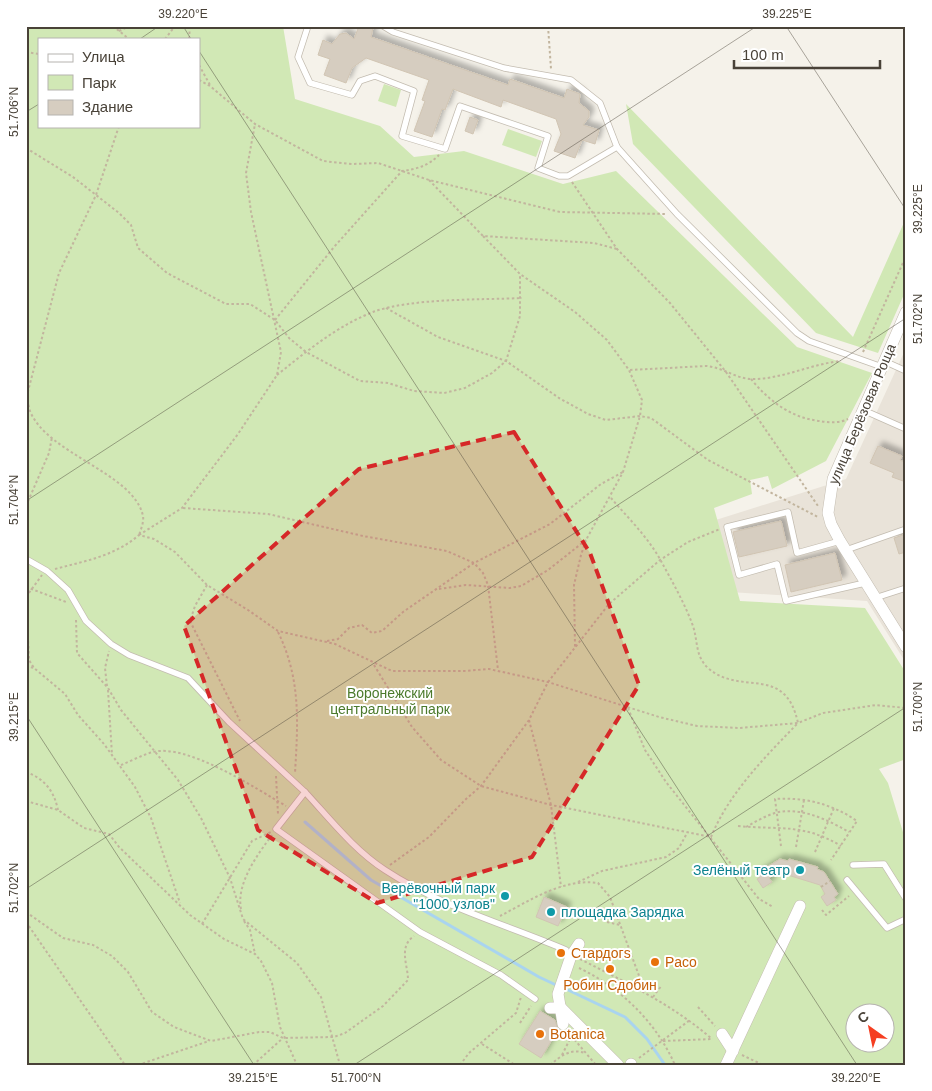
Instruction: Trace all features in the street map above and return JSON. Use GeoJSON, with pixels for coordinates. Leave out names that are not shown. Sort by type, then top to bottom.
{"type":"FeatureCollection","features":[{"type":"Feature","properties":{"kind":"street","name":"улица Берёзовая Роща"},"geometry":{"type":"LineString","coordinates":[[906,312],[833,479],[828,512],[831,524],[843,546],[906,648]]}},
{"type":"Feature","properties":{"kind":"street"},"geometry":{"type":"LineString","coordinates":[[726,1065],[734,1052],[800,906]]}},
{"type":"Feature","properties":{"kind":"street"},"geometry":{"type":"LineString","coordinates":[[563,1024],[554,1010],[571,957],[578,944]]}},
{"type":"Feature","properties":{"kind":"street"},"geometry":{"type":"LineString","coordinates":[[554,1010],[618,1065]]}},
{"type":"Feature","properties":{"kind":"street"},"geometry":{"type":"LineString","coordinates":[[718,1039],[734,1052]]}},
{"type":"Feature","properties":{"kind":"lane"},"geometry":{"type":"LineString","coordinates":[[308,26],[298,57],[310,83],[352,95],[360,82],[375,76],[414,91],[402,136],[445,149],[460,106],[548,136],[538,168],[559,176],[568,176],[618,147]]}},
{"type":"Feature","properties":{"kind":"lane"},"geometry":{"type":"LineString","coordinates":[[383,26],[394,32],[504,68],[571,80],[600,103],[618,147],[677,214],[808,342],[860,360],[906,371]]}},
{"type":"Feature","properties":{"kind":"lane"},"geometry":{"type":"LineString","coordinates":[[862,410],[906,429]]}},
{"type":"Feature","properties":{"kind":"lane"},"geometry":{"type":"LineString","coordinates":[[865,583],[786,601],[776,564],[739,575],[727,527],[788,512],[797,553],[843,546],[906,529]]}},
{"type":"Feature","properties":{"kind":"lane"},"geometry":{"type":"LineString","coordinates":[[26,559],[47,571],[68,590],[86,622],[111,644],[129,655],[155,666],[185,675],[229,722],[306,792],[343,834],[384,870],[438,900],[468,913],[493,920],[571,957]]}},
{"type":"Feature","properties":{"kind":"lane"},"geometry":{"type":"LineString","coordinates":[[874,598],[906,588]]}},
{"type":"Feature","properties":{"kind":"lane"},"geometry":{"type":"LineString","coordinates":[[306,792],[276,829],[420,932],[501,976],[535,999]]}},
{"type":"Feature","properties":{"kind":"lane"},"geometry":{"type":"LineString","coordinates":[[853,865],[884,864],[906,899]]}},
{"type":"Feature","properties":{"kind":"lane"},"geometry":{"type":"LineString","coordinates":[[847,880],[887,928],[906,919]]}},
{"type":"Feature","properties":{"kind":"path"},"geometry":{"type":"LineString","coordinates":[[113,26],[128,38]]}},
{"type":"Feature","properties":{"kind":"path"},"geometry":{"type":"LineString","coordinates":[[119,31],[130,26]]}},
{"type":"Feature","properties":{"kind":"path"},"geometry":{"type":"LineString","coordinates":[[166,38],[175,26]]}},
{"type":"Feature","properties":{"kind":"path"},"geometry":{"type":"LineString","coordinates":[[548,26],[552,76]]}},
{"type":"Feature","properties":{"kind":"path"},"geometry":{"type":"LineString","coordinates":[[200,67],[210,86]]}},
{"type":"Feature","properties":{"kind":"path"},"geometry":{"type":"LineString","coordinates":[[200,81],[210,86],[255,124],[322,161],[378,164],[429,180],[560,212],[677,214]]}},
{"type":"Feature","properties":{"kind":"path"},"geometry":{"type":"LineString","coordinates":[[255,124],[246,173],[251,212],[281,352],[277,375]]}},
{"type":"Feature","properties":{"kind":"path"},"geometry":{"type":"LineString","coordinates":[[118,128],[96,195],[59,273],[29,388],[30,410],[52,437],[120,485],[138,502],[143,518],[139,535]]}},
{"type":"Feature","properties":{"kind":"path"},"geometry":{"type":"LineString","coordinates":[[26,148],[96,195],[131,225],[138,248],[167,272],[226,304],[250,304],[275,320],[290,338],[306,352],[360,381],[388,383],[414,391],[444,394],[465,388],[492,373],[506,361],[520,316],[522,298],[520,274]]}},
{"type":"Feature","properties":{"kind":"path"},"geometry":{"type":"LineString","coordinates":[[275,320],[334,247],[402,171],[418,169],[431,163],[445,149]]}},
{"type":"Feature","properties":{"kind":"path"},"geometry":{"type":"LineString","coordinates":[[568,176],[617,249],[670,303],[726,372],[820,508]]}},
{"type":"Feature","properties":{"kind":"path"},"geometry":{"type":"LineString","coordinates":[[429,180],[520,274],[575,312],[606,340],[629,370],[642,400],[640,416],[623,472],[611,498],[586,540],[574,585],[575,648]]}},
{"type":"Feature","properties":{"kind":"path"},"geometry":{"type":"LineString","coordinates":[[483,236],[594,243],[617,249]]}},
{"type":"Feature","properties":{"kind":"path"},"geometry":{"type":"LineString","coordinates":[[629,370],[706,366],[716,367],[751,379],[775,376],[827,362],[860,360],[906,256]]}},
{"type":"Feature","properties":{"kind":"path"},"geometry":{"type":"LineString","coordinates":[[180,905],[151,818],[120,765],[78,715],[65,694],[34,668],[29,660],[26,597],[47,571],[105,556],[128,544],[182,508],[238,434],[277,375],[306,352],[351,322],[386,308],[410,304],[522,298]]}},
{"type":"Feature","properties":{"kind":"path"},"geometry":{"type":"LineString","coordinates":[[386,308],[438,337],[506,361],[559,398],[588,414],[606,420],[640,416],[651,418],[708,460],[831,524]]}},
{"type":"Feature","properties":{"kind":"path"},"geometry":{"type":"LineString","coordinates":[[751,379],[763,394],[787,412],[806,420],[844,421],[862,410]]}},
{"type":"Feature","properties":{"kind":"path"},"geometry":{"type":"LineString","coordinates":[[26,506],[49,453],[52,437]]}},
{"type":"Feature","properties":{"kind":"path"},"geometry":{"type":"LineString","coordinates":[[326,642],[338,639],[350,628],[362,625],[372,633],[382,631],[403,612],[474,563],[550,524],[595,488],[623,472]]}},
{"type":"Feature","properties":{"kind":"path"},"geometry":{"type":"LineString","coordinates":[[611,498],[660,560],[693,627],[700,658],[708,668],[720,675],[774,687],[784,692],[791,700],[798,723]]}},
{"type":"Feature","properties":{"kind":"path"},"geometry":{"type":"LineString","coordinates":[[182,508],[268,514],[363,536],[447,551],[474,563],[488,585],[498,670]]}},
{"type":"Feature","properties":{"kind":"path"},"geometry":{"type":"LineString","coordinates":[[384,870],[429,837],[466,798],[481,786],[529,720],[548,682],[609,604],[660,560],[688,542],[727,527]]}},
{"type":"Feature","properties":{"kind":"path"},"geometry":{"type":"LineString","coordinates":[[139,535],[154,539],[175,552],[207,585],[278,631],[335,644],[392,671],[464,671],[489,668],[548,682],[697,726],[739,728],[798,723],[823,713],[876,705],[906,708]]}},
{"type":"Feature","properties":{"kind":"path"},"geometry":{"type":"LineString","coordinates":[[437,589],[466,584],[510,588],[527,583],[548,570],[586,540]]}},
{"type":"Feature","properties":{"kind":"path"},"geometry":{"type":"LineString","coordinates":[[207,585],[195,606],[190,621],[191,628],[211,662],[242,725]]}},
{"type":"Feature","properties":{"kind":"path"},"geometry":{"type":"LineString","coordinates":[[26,587],[76,606],[77,653],[108,688],[154,751],[178,780],[201,818],[230,878],[243,918],[250,930],[255,954],[272,983],[283,1038],[297,1065]]}},
{"type":"Feature","properties":{"kind":"path"},"geometry":{"type":"LineString","coordinates":[[278,631],[289,654],[298,698],[295,783]]}},
{"type":"Feature","properties":{"kind":"path"},"geometry":{"type":"LineString","coordinates":[[111,644],[105,668],[112,755]]}},
{"type":"Feature","properties":{"kind":"path"},"geometry":{"type":"LineString","coordinates":[[374,664],[412,728],[440,760],[481,786],[551,805],[711,837]]}},
{"type":"Feature","properties":{"kind":"path"},"geometry":{"type":"LineString","coordinates":[[26,666],[34,668]]}},
{"type":"Feature","properties":{"kind":"path"},"geometry":{"type":"LineString","coordinates":[[628,706],[645,750],[666,782],[758,899],[773,908]]}},
{"type":"Feature","properties":{"kind":"path"},"geometry":{"type":"LineString","coordinates":[[529,720],[551,805],[561,888]]}},
{"type":"Feature","properties":{"kind":"path"},"geometry":{"type":"LineString","coordinates":[[711,837],[720,814],[766,756],[798,723]]}},
{"type":"Feature","properties":{"kind":"path"},"geometry":{"type":"LineString","coordinates":[[120,765],[154,751],[185,756],[223,769],[292,810]]}},
{"type":"Feature","properties":{"kind":"path"},"geometry":{"type":"LineString","coordinates":[[271,760],[277,781],[279,816],[276,829],[262,848],[241,891],[240,903],[243,918],[297,963],[321,997],[334,1037],[340,1065]]}},
{"type":"Feature","properties":{"kind":"path"},"geometry":{"type":"LineString","coordinates":[[26,772],[47,784],[56,799],[58,810]]}},
{"type":"Feature","properties":{"kind":"path"},"geometry":{"type":"LineString","coordinates":[[781,846],[775,799],[804,800],[834,808],[857,821],[830,860]]}},
{"type":"Feature","properties":{"kind":"path"},"geometry":{"type":"LineString","coordinates":[[796,846],[804,800]]}},
{"type":"Feature","properties":{"kind":"path"},"geometry":{"type":"LineString","coordinates":[[26,801],[58,810],[84,828],[109,834],[119,847],[202,924],[224,939],[255,954]]}},
{"type":"Feature","properties":{"kind":"path"},"geometry":{"type":"LineString","coordinates":[[815,852],[834,808]]}},
{"type":"Feature","properties":{"kind":"path"},"geometry":{"type":"LineString","coordinates":[[746,827],[776,813],[802,813],[829,820],[850,832]]}},
{"type":"Feature","properties":{"kind":"path"},"geometry":{"type":"LineString","coordinates":[[738,826],[799,828],[823,835],[841,846]]}},
{"type":"Feature","properties":{"kind":"path"},"geometry":{"type":"LineString","coordinates":[[202,924],[252,841],[276,829]]}},
{"type":"Feature","properties":{"kind":"path"},"geometry":{"type":"LineString","coordinates":[[493,920],[561,888],[602,872],[666,857],[679,848],[686,833]]}},
{"type":"Feature","properties":{"kind":"path"},"geometry":{"type":"LineString","coordinates":[[770,865],[776,874]]}},
{"type":"Feature","properties":{"kind":"path"},"geometry":{"type":"LineString","coordinates":[[821,887],[830,881]]}},
{"type":"Feature","properties":{"kind":"path"},"geometry":{"type":"LineString","coordinates":[[576,883],[588,882],[602,886],[610,896],[645,992]]}},
{"type":"Feature","properties":{"kind":"path"},"geometry":{"type":"LineString","coordinates":[[822,910],[826,915],[847,897],[859,893]]}},
{"type":"Feature","properties":{"kind":"path"},"geometry":{"type":"LineString","coordinates":[[26,912],[63,938],[93,945],[112,956],[128,972],[152,1012],[174,1027],[211,1040]]}},
{"type":"Feature","properties":{"kind":"path"},"geometry":{"type":"LineString","coordinates":[[26,922],[125,1065]]}},
{"type":"Feature","properties":{"kind":"path"},"geometry":{"type":"LineString","coordinates":[[607,922],[620,925]]}},
{"type":"Feature","properties":{"kind":"path"},"geometry":{"type":"LineString","coordinates":[[138,1065],[211,1040],[259,1032],[270,1032],[283,1038],[334,1037],[356,1026],[383,1006],[404,987],[408,980],[404,960],[405,949],[410,939],[420,932]]}},
{"type":"Feature","properties":{"kind":"path"},"geometry":{"type":"LineString","coordinates":[[571,957],[645,992],[718,1039]]}},
{"type":"Feature","properties":{"kind":"path"},"geometry":{"type":"LineString","coordinates":[[571,957],[628,1000],[663,1041],[675,1065]]}},
{"type":"Feature","properties":{"kind":"path"},"geometry":{"type":"LineString","coordinates":[[653,997],[662,985]]}},
{"type":"Feature","properties":{"kind":"path"},"geometry":{"type":"LineString","coordinates":[[460,1065],[469,1054],[516,1013],[521,997],[526,992]]}},
{"type":"Feature","properties":{"kind":"path"},"geometry":{"type":"LineString","coordinates":[[520,1023],[535,999]]}},
{"type":"Feature","properties":{"kind":"path"},"geometry":{"type":"LineString","coordinates":[[698,1007],[718,1039]]}},
{"type":"Feature","properties":{"kind":"path"},"geometry":{"type":"LineString","coordinates":[[631,1065],[690,1020]]}},
{"type":"Feature","properties":{"kind":"path"},"geometry":{"type":"LineString","coordinates":[[563,1024],[571,1037],[588,1053],[596,1065]]}},
{"type":"Feature","properties":{"kind":"path"},"geometry":{"type":"LineString","coordinates":[[550,1065],[561,1055],[571,1037]]}},
{"type":"Feature","properties":{"kind":"path"},"geometry":{"type":"LineString","coordinates":[[253,1065],[283,1038]]}},
{"type":"Feature","properties":{"kind":"path"},"geometry":{"type":"LineString","coordinates":[[663,1041],[718,1039]]}},
{"type":"Feature","properties":{"kind":"path"},"geometry":{"type":"LineString","coordinates":[[482,1044],[515,1065]]}},
{"type":"Feature","properties":{"kind":"path"},"geometry":{"type":"LineString","coordinates":[[561,1055],[578,1050],[588,1053]]}},
{"type":"Feature","properties":{"kind":"path"},"geometry":{"type":"LineString","coordinates":[[734,1052],[763,1065]]}},
{"type":"Feature","properties":{"kind":"highlighted area"},"geometry":{"type":"Polygon","coordinates":[[[514,432],[590,553],[639,685],[532,857],[377,903],[258,830],[184,626],[359,469],[514,432]]]}},
{"type":"Feature","properties":{"kind":"shaded area"},"geometry":{"type":"Polygon","coordinates":[[[906,348],[906,663],[867,601],[715,591],[703,524],[846,479],[906,348]]]}},
{"type":"Feature","properties":{"kind":"green space","name":"Воронежский центральный парк"},"geometry":{"type":"Polygon","coordinates":[[[26,26],[283,26],[295,99],[380,126],[414,157],[464,151],[563,184],[616,171],[797,347],[872,373],[826,461],[772,489],[768,476],[750,480],[752,494],[714,508],[740,601],[865,608],[906,673],[906,759],[879,769],[888,783],[906,842],[906,1065],[26,1065],[26,26]]]}},
{"type":"Feature","properties":{"kind":"green space"},"geometry":{"type":"Polygon","coordinates":[[[384,84],[401,90],[396,107],[378,101],[384,84]]]}},
{"type":"Feature","properties":{"kind":"green space"},"geometry":{"type":"Polygon","coordinates":[[[626,104],[853,337],[906,218],[906,290],[878,353],[816,333],[633,144],[626,104]]]}},
{"type":"Feature","properties":{"kind":"green space"},"geometry":{"type":"Polygon","coordinates":[[[508,129],[542,141],[536,157],[502,145],[508,129]]]}},
{"type":"Feature","properties":{"kind":"building"},"geometry":{"type":"Polygon","coordinates":[[[359,26],[373,28],[371,37],[508,85],[510,79],[564,98],[567,89],[580,94],[579,103],[589,111],[589,117],[583,125],[599,130],[595,144],[582,140],[575,158],[554,151],[561,134],[556,119],[503,100],[501,107],[453,89],[445,110],[442,109],[432,137],[414,131],[425,101],[422,100],[429,80],[366,58],[352,68],[346,83],[324,75],[330,59],[318,55],[323,40],[332,44],[340,34],[346,33],[354,39],[359,26]]]}},
{"type":"Feature","properties":{"kind":"building"},"geometry":{"type":"Polygon","coordinates":[[[470,117],[478,120],[473,134],[465,131],[470,117]]]}},
{"type":"Feature","properties":{"kind":"building"},"geometry":{"type":"Polygon","coordinates":[[[878,446],[902,456],[900,460],[906,463],[906,482],[892,477],[894,473],[870,463],[878,446]]]}},
{"type":"Feature","properties":{"kind":"building"},"geometry":{"type":"Polygon","coordinates":[[[781,521],[787,546],[739,557],[733,532],[781,521]]]}},
{"type":"Feature","properties":{"kind":"building"},"geometry":{"type":"Polygon","coordinates":[[[906,534],[906,552],[899,554],[894,538],[906,534]]]}},
{"type":"Feature","properties":{"kind":"building"},"geometry":{"type":"Polygon","coordinates":[[[835,553],[842,580],[791,592],[785,565],[835,553]]]}},
{"type":"Feature","properties":{"kind":"building"},"geometry":{"type":"Polygon","coordinates":[[[780,859],[788,861],[789,859],[818,867],[817,869],[824,872],[838,894],[834,897],[836,900],[827,906],[821,897],[825,894],[820,885],[778,872],[769,878],[772,882],[763,888],[757,879],[760,877],[757,873],[780,859]]]}},
{"type":"Feature","properties":{"kind":"building","name":"площадка Зарядка"},"geometry":{"type":"Polygon","coordinates":[[[544,897],[567,907],[558,926],[536,917],[544,897]]]}},
{"type":"Feature","properties":{"kind":"building","name":"Botanica"},"geometry":{"type":"Polygon","coordinates":[[[540,1011],[555,1020],[558,1030],[541,1058],[519,1044],[540,1011]]]}},
{"type":"Feature","properties":{"kind":"waterway"},"geometry":{"type":"LineString","coordinates":[[305,822],[371,880],[556,985]]}},
{"type":"Feature","properties":{"kind":"waterway"},"geometry":{"type":"LineString","coordinates":[[566,989],[625,1017],[647,1039],[665,1065]]}},
{"type":"Feature","properties":{"kind":"place","name":"Зелёный театр"},"geometry":{"type":"Point","coordinates":[800,870]}},
{"type":"Feature","properties":{"kind":"place","name":"Верёвочный парк \"1000 узлов\""},"geometry":{"type":"Point","coordinates":[505,896]}},
{"type":"Feature","properties":{"kind":"place","name":"площадка Зарядка"},"geometry":{"type":"Point","coordinates":[551,912]}},
{"type":"Feature","properties":{"kind":"place","name":"Стардогs"},"geometry":{"type":"Point","coordinates":[561,953]}},
{"type":"Feature","properties":{"kind":"place","name":"Paco"},"geometry":{"type":"Point","coordinates":[655,962]}},
{"type":"Feature","properties":{"kind":"place","name":"Робин Сдобин"},"geometry":{"type":"Point","coordinates":[610,969]}},
{"type":"Feature","properties":{"kind":"place","name":"Botanica"},"geometry":{"type":"Point","coordinates":[540,1034]}}]}
